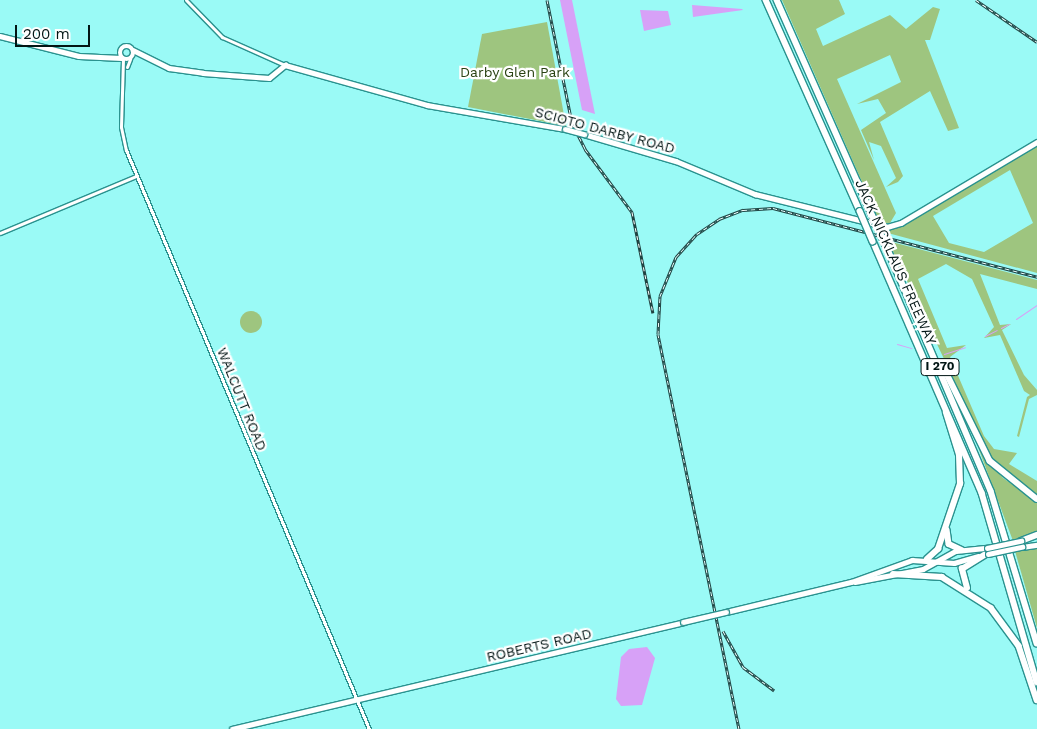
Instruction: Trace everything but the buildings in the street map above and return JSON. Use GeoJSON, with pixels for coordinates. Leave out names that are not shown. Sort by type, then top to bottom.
{"type":"FeatureCollection","features":[{"type":"Feature","properties":{"kind":"highway","name":"JACK NICKLAUS FREEWAY"},"geometry":{"type":"LineString","coordinates":[[766,0],[934,378],[999,542],[1037,682]]}},
{"type":"Feature","properties":{"kind":"highway","name":"JACK NICKLAUS FREEWAY"},"geometry":{"type":"LineString","coordinates":[[777,0],[927,337],[992,491],[1037,643]]}},
{"type":"Feature","properties":{"kind":"highway"},"geometry":{"type":"LineString","coordinates":[[927,337],[987,456],[1005,477],[1037,500]]}},
{"type":"Feature","properties":{"kind":"highway"},"geometry":{"type":"LineString","coordinates":[[927,559],[935,554],[959,494],[960,465],[934,378]]}},
{"type":"Feature","properties":{"kind":"highway"},"geometry":{"type":"LineString","coordinates":[[947,528],[949,544],[962,550]]}},
{"type":"Feature","properties":{"kind":"highway"},"geometry":{"type":"LineString","coordinates":[[1022,544],[1037,536]]}},
{"type":"Feature","properties":{"kind":"highway"},"geometry":{"type":"LineString","coordinates":[[969,590],[962,569],[986,554]]}},
{"type":"Feature","properties":{"kind":"highway"},"geometry":{"type":"LineString","coordinates":[[893,574],[942,577],[969,590],[1000,616],[1014,636],[1037,700]]}},
{"type":"Feature","properties":{"kind":"main road"},"geometry":{"type":"LineString","coordinates":[[0,36],[79,56],[149,57]]}},
{"type":"Feature","properties":{"kind":"main road"},"geometry":{"type":"LineString","coordinates":[[108,55],[121,49],[133,50],[176,70],[256,78],[273,77],[285,65]]}},
{"type":"Feature","properties":{"kind":"main road"},"geometry":{"type":"LineString","coordinates":[[121,49],[122,58]]}},
{"type":"Feature","properties":{"kind":"main road"},"geometry":{"type":"LineString","coordinates":[[131,58],[133,50]]}},
{"type":"Feature","properties":{"kind":"main road","name":"SCIOTO DARBY ROAD"},"geometry":{"type":"LineString","coordinates":[[285,65],[427,105],[584,134],[676,161],[755,194],[887,227],[902,223],[1037,142]]}},
{"type":"Feature","properties":{"kind":"main road","name":"ROBERTS ROAD"},"geometry":{"type":"LineString","coordinates":[[851,582],[927,559],[959,563],[1022,544]]}},
{"type":"Feature","properties":{"kind":"main road","name":"ROBERTS ROAD"},"geometry":{"type":"LineString","coordinates":[[232,729],[851,582],[920,570],[962,550],[1022,544],[1037,545]]}},
{"type":"Feature","properties":{"kind":"street"},"geometry":{"type":"LineString","coordinates":[[186,0],[222,37],[285,65]]}},
{"type":"Feature","properties":{"kind":"street","name":"WALCUTT ROAD"},"geometry":{"type":"LineString","coordinates":[[122,58],[125,72],[121,132],[136,176],[369,729]]}},
{"type":"Feature","properties":{"kind":"street","name":"WALCUTT ROAD"},"geometry":{"type":"LineString","coordinates":[[125,72],[131,58]]}},
{"type":"Feature","properties":{"kind":"street"},"geometry":{"type":"LineString","coordinates":[[0,233],[136,176]]}},
{"type":"Feature","properties":{"kind":"green space"},"geometry":{"type":"Polygon","coordinates":[[[782,0],[839,0],[845,14],[816,29],[823,46],[890,15],[906,29],[933,7],[940,9],[930,40],[925,40],[959,128],[948,131],[930,91],[880,122],[903,176],[898,182],[886,187],[896,178],[881,146],[869,142],[874,160],[861,130],[886,113],[878,99],[857,104],[901,82],[890,55],[837,79],[896,213],[890,223],[880,223],[782,0]]]}},
{"type":"Feature","properties":{"kind":"green space","name":"Darby Glen Park"},"geometry":{"type":"Polygon","coordinates":[[[547,22],[566,126],[468,107],[482,34],[547,22]]]}},
{"type":"Feature","properties":{"kind":"green space"},"geometry":{"type":"Polygon","coordinates":[[[1037,144],[1037,273],[884,232],[883,230],[905,223],[1037,144]],[[1010,170],[933,216],[949,243],[984,252],[1033,223],[1010,170]]]}},
{"type":"Feature","properties":{"kind":"green space"},"geometry":{"type":"Polygon","coordinates":[[[888,241],[1037,280],[1037,289],[980,274],[1000,325],[1011,324],[1002,330],[1024,375],[1037,390],[1037,395],[1029,399],[1019,437],[1017,436],[1027,397],[1030,395],[1024,391],[1000,335],[984,338],[994,327],[972,279],[946,264],[918,279],[947,348],[966,345],[950,357],[984,436],[994,449],[1017,453],[1009,464],[1037,481],[1037,497],[993,462],[888,241]]]}},
{"type":"Feature","properties":{"kind":"green space"},"geometry":{"type":"Polygon","coordinates":[[[247,311],[255,311],[262,318],[262,326],[255,333],[247,333],[240,326],[240,318],[247,311]]]}},
{"type":"Feature","properties":{"kind":"green space"},"geometry":{"type":"Polygon","coordinates":[[[978,447],[1003,478],[1037,502],[1037,533],[1013,541],[978,447]]]}},
{"type":"Feature","properties":{"kind":"green space"},"geometry":{"type":"Polygon","coordinates":[[[1037,548],[1037,628],[1015,551],[1037,548]]]}},
{"type":"Feature","properties":{"kind":"shaded area"},"geometry":{"type":"Polygon","coordinates":[[[560,0],[572,0],[595,114],[582,110],[560,0]]]}},
{"type":"Feature","properties":{"kind":"shaded area"},"geometry":{"type":"Polygon","coordinates":[[[692,5],[742,9],[743,10],[693,17],[692,5]]]}},
{"type":"Feature","properties":{"kind":"shaded area"},"geometry":{"type":"Polygon","coordinates":[[[640,10],[668,11],[671,25],[644,31],[640,10]]]}},
{"type":"Feature","properties":{"kind":"shaded area"},"geometry":{"type":"Polygon","coordinates":[[[647,647],[655,658],[642,705],[621,706],[616,699],[621,657],[629,649],[647,647]]]}},
{"type":"Feature","properties":{"kind":"waterway"},"geometry":{"type":"LineString","coordinates":[[1016,319],[1037,305]]}},
{"type":"Feature","properties":{"kind":"waterway"},"geometry":{"type":"LineString","coordinates":[[1001,328],[1009,324]]}},
{"type":"Feature","properties":{"kind":"waterway"},"geometry":{"type":"LineString","coordinates":[[985,336],[997,330]]}},
{"type":"Feature","properties":{"kind":"waterway"},"geometry":{"type":"LineString","coordinates":[[897,344],[911,348]]}},
{"type":"Feature","properties":{"kind":"waterway"},"geometry":{"type":"LineString","coordinates":[[944,354],[965,347]]}},
{"type":"Feature","properties":{"kind":"railway"},"geometry":{"type":"LineString","coordinates":[[547,0],[572,123],[585,149],[632,212],[653,313]]}},
{"type":"Feature","properties":{"kind":"railway"},"geometry":{"type":"LineString","coordinates":[[976,0],[1037,42]]}},
{"type":"Feature","properties":{"kind":"railway"},"geometry":{"type":"LineString","coordinates":[[739,729],[658,334],[660,296],[676,257],[697,234],[719,219],[743,210],[773,208],[1037,277]]}},
{"type":"Feature","properties":{"kind":"railway"},"geometry":{"type":"LineString","coordinates":[[723,631],[743,667],[774,690]]}}]}
